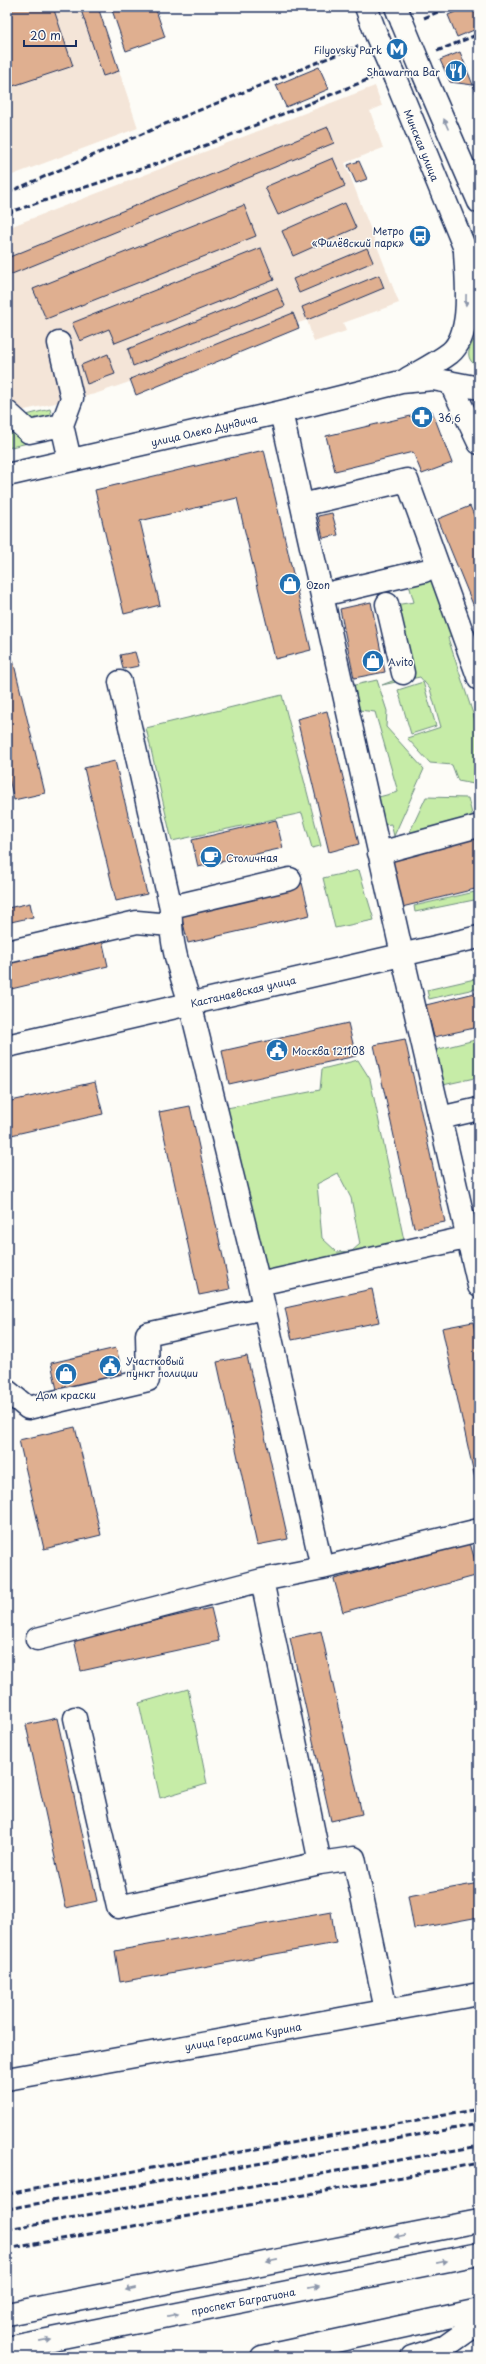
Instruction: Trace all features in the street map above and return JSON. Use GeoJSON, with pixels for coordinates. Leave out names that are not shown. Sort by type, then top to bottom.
{"type":"FeatureCollection","features":[{"type":"Feature","properties":{"kind":"main road","name":"Минская улица"},"geometry":{"type":"LineString","coordinates":[[366,7],[479,283]]}},
{"type":"Feature","properties":{"kind":"main road"},"geometry":{"type":"LineString","coordinates":[[399,15],[479,202]]}},
{"type":"Feature","properties":{"kind":"main road","name":"улица Олеко Дундича"},"geometry":{"type":"LineString","coordinates":[[401,382],[451,352],[463,332],[466,311],[464,248]]}},
{"type":"Feature","properties":{"kind":"main road"},"geometry":{"type":"LineString","coordinates":[[59,343],[72,398],[62,425],[70,460]]}},
{"type":"Feature","properties":{"kind":"main road","name":"улица Олеко Дундича"},"geometry":{"type":"LineString","coordinates":[[7,475],[281,412],[401,382],[434,379],[479,388]]}},
{"type":"Feature","properties":{"kind":"main road"},"geometry":{"type":"LineString","coordinates":[[450,382],[479,443]]}},
{"type":"Feature","properties":{"kind":"main road"},"geometry":{"type":"LineString","coordinates":[[7,412],[29,432],[62,425]]}},
{"type":"Feature","properties":{"kind":"main road"},"geometry":{"type":"LineString","coordinates":[[281,412],[379,853],[440,1118],[474,1237],[479,1286]]}},
{"type":"Feature","properties":{"kind":"main road"},"geometry":{"type":"LineString","coordinates":[[302,505],[407,480],[479,680]]}},
{"type":"Feature","properties":{"kind":"main road"},"geometry":{"type":"LineString","coordinates":[[322,595],[424,571]]}},
{"type":"Feature","properties":{"kind":"main road"},"geometry":{"type":"LineString","coordinates":[[387,604],[403,673]]}},
{"type":"Feature","properties":{"kind":"main road"},"geometry":{"type":"LineString","coordinates":[[120,682],[170,916],[175,959],[190,1003],[259,1284],[322,1568]]}},
{"type":"Feature","properties":{"kind":"main road"},"geometry":{"type":"LineString","coordinates":[[379,853],[479,826]]}},
{"type":"Feature","properties":{"kind":"main road"},"geometry":{"type":"LineString","coordinates":[[7,952],[136,922],[170,916],[290,879]]}},
{"type":"Feature","properties":{"kind":"main road","name":"Кастанаевская улица"},"geometry":{"type":"LineString","coordinates":[[7,1046],[479,936]]}},
{"type":"Feature","properties":{"kind":"main road"},"geometry":{"type":"LineString","coordinates":[[440,1118],[479,1109]]}},
{"type":"Feature","properties":{"kind":"main road"},"geometry":{"type":"LineString","coordinates":[[259,1284],[474,1237]]}},
{"type":"Feature","properties":{"kind":"main road"},"geometry":{"type":"LineString","coordinates":[[7,1391],[28,1408],[148,1380],[146,1334],[264,1308]]}},
{"type":"Feature","properties":{"kind":"main road"},"geometry":{"type":"LineString","coordinates":[[37,1639],[262,1580],[322,1568],[479,1530]]}},
{"type":"Feature","properties":{"kind":"main road"},"geometry":{"type":"LineString","coordinates":[[262,1580],[320,1863]]}},
{"type":"Feature","properties":{"kind":"main road"},"geometry":{"type":"LineString","coordinates":[[75,1718],[118,1907],[320,1863],[354,1858],[386,2010]]}},
{"type":"Feature","properties":{"kind":"main road","name":"улица Герасима Курина"},"geometry":{"type":"LineString","coordinates":[[7,2079],[479,1994]]}},
{"type":"Feature","properties":{"kind":"main road"},"geometry":{"type":"LineString","coordinates":[[7,2314],[479,2221]]}},
{"type":"Feature","properties":{"kind":"main road","name":"проспект Багратиона"},"geometry":{"type":"LineString","coordinates":[[7,2348],[479,2254]]}},
{"type":"Feature","properties":{"kind":"main road"},"geometry":{"type":"LineString","coordinates":[[423,2356],[446,2346],[476,2318]]}},
{"type":"Feature","properties":{"kind":"main road"},"geometry":{"type":"LineString","coordinates":[[262,2357],[476,2318]]}},
{"type":"Feature","properties":{"kind":"shaded area"},"geometry":{"type":"Polygon","coordinates":[[[7,7],[98,7],[138,128],[7,177],[7,7]]]}},
{"type":"Feature","properties":{"kind":"shaded area"},"geometry":{"type":"Polygon","coordinates":[[[375,86],[382,106],[370,111],[383,148],[345,163],[399,303],[343,323],[346,331],[314,342],[307,320],[95,394],[7,414],[7,228],[375,86]]]}},
{"type":"Feature","properties":{"kind":"green space"},"geometry":{"type":"Polygon","coordinates":[[[479,334],[479,367],[470,360],[469,352],[472,343],[479,334]]]}},
{"type":"Feature","properties":{"kind":"green space"},"geometry":{"type":"Polygon","coordinates":[[[50,409],[57,436],[7,448],[7,420],[50,409]]]}},
{"type":"Feature","properties":{"kind":"green space"},"geometry":{"type":"Polygon","coordinates":[[[428,563],[455,633],[448,638],[479,732],[479,785],[458,781],[452,765],[430,763],[407,738],[441,727],[430,689],[420,677],[382,685],[410,674],[395,605],[414,602],[405,571],[428,563]]]}},
{"type":"Feature","properties":{"kind":"green space"},"geometry":{"type":"Polygon","coordinates":[[[377,680],[387,711],[386,727],[424,769],[394,836],[391,824],[377,826],[371,799],[398,792],[375,712],[351,709],[346,687],[377,680]]]}},
{"type":"Feature","properties":{"kind":"green space"},"geometry":{"type":"Polygon","coordinates":[[[423,682],[436,726],[411,734],[398,690],[423,682]]]}},
{"type":"Feature","properties":{"kind":"green space"},"geometry":{"type":"Polygon","coordinates":[[[282,695],[321,846],[312,848],[302,813],[172,841],[146,728],[282,695]]]}},
{"type":"Feature","properties":{"kind":"green space"},"geometry":{"type":"Polygon","coordinates":[[[426,797],[468,798],[474,822],[406,840],[426,797]]]}},
{"type":"Feature","properties":{"kind":"green space"},"geometry":{"type":"Polygon","coordinates":[[[359,870],[374,920],[335,928],[323,878],[359,870]]]}},
{"type":"Feature","properties":{"kind":"green space"},"geometry":{"type":"Polygon","coordinates":[[[479,891],[479,899],[415,912],[414,906],[479,891]]]}},
{"type":"Feature","properties":{"kind":"green space"},"geometry":{"type":"Polygon","coordinates":[[[479,978],[479,988],[429,999],[427,990],[479,978]]]}},
{"type":"Feature","properties":{"kind":"green space"},"geometry":{"type":"Polygon","coordinates":[[[479,1039],[479,1077],[443,1085],[435,1050],[479,1039]]]}},
{"type":"Feature","properties":{"kind":"green space"},"geometry":{"type":"Polygon","coordinates":[[[358,1060],[370,1079],[405,1245],[267,1275],[227,1108],[320,1090],[322,1069],[358,1060]],[[338,1173],[317,1184],[322,1238],[337,1252],[352,1251],[360,1244],[351,1198],[338,1173]]]}},
{"type":"Feature","properties":{"kind":"green space"},"geometry":{"type":"Polygon","coordinates":[[[188,1689],[207,1784],[160,1798],[139,1703],[188,1689]]]}},
{"type":"Feature","properties":{"kind":"building"},"geometry":{"type":"Polygon","coordinates":[[[7,7],[53,7],[73,66],[7,88],[7,7]]]}},
{"type":"Feature","properties":{"kind":"building"},"geometry":{"type":"Polygon","coordinates":[[[80,7],[98,7],[119,71],[103,76],[80,7]]]}},
{"type":"Feature","properties":{"kind":"building"},"geometry":{"type":"Polygon","coordinates":[[[111,7],[155,7],[165,37],[126,51],[111,7]]]}},
{"type":"Feature","properties":{"kind":"building"},"geometry":{"type":"Polygon","coordinates":[[[467,7],[479,7],[479,28],[457,37],[448,15],[467,7]]]}},
{"type":"Feature","properties":{"kind":"building","name":"Shawarma Bar"},"geometry":{"type":"Polygon","coordinates":[[[460,52],[473,85],[450,82],[440,60],[460,52]]]}},
{"type":"Feature","properties":{"kind":"building"},"geometry":{"type":"Polygon","coordinates":[[[319,67],[329,89],[286,107],[276,85],[319,67]]]}},
{"type":"Feature","properties":{"kind":"building"},"geometry":{"type":"Polygon","coordinates":[[[479,83],[479,99],[473,85],[479,83]]]}},
{"type":"Feature","properties":{"kind":"building"},"geometry":{"type":"Polygon","coordinates":[[[328,127],[334,143],[7,276],[7,258],[328,127]]]}},
{"type":"Feature","properties":{"kind":"building"},"geometry":{"type":"Polygon","coordinates":[[[333,158],[345,186],[278,215],[265,187],[333,158]]]}},
{"type":"Feature","properties":{"kind":"building"},"geometry":{"type":"Polygon","coordinates":[[[359,161],[367,179],[356,183],[348,165],[359,161]]]}},
{"type":"Feature","properties":{"kind":"building"},"geometry":{"type":"Polygon","coordinates":[[[345,203],[356,228],[293,256],[282,231],[345,203]]]}},
{"type":"Feature","properties":{"kind":"building"},"geometry":{"type":"Polygon","coordinates":[[[244,205],[256,236],[46,319],[33,289],[244,205]]]}},
{"type":"Feature","properties":{"kind":"building"},"geometry":{"type":"Polygon","coordinates":[[[261,248],[274,280],[115,343],[109,329],[80,341],[72,323],[261,248]]]}},
{"type":"Feature","properties":{"kind":"building"},"geometry":{"type":"Polygon","coordinates":[[[367,248],[373,262],[299,293],[293,279],[367,248]]]}},
{"type":"Feature","properties":{"kind":"building"},"geometry":{"type":"Polygon","coordinates":[[[379,275],[384,288],[307,320],[302,307],[379,275]]]}},
{"type":"Feature","properties":{"kind":"building"},"geometry":{"type":"Polygon","coordinates":[[[277,288],[285,306],[133,366],[128,349],[277,288]]]}},
{"type":"Feature","properties":{"kind":"building"},"geometry":{"type":"Polygon","coordinates":[[[293,313],[299,328],[136,395],[130,379],[293,313]]]}},
{"type":"Feature","properties":{"kind":"building"},"geometry":{"type":"Polygon","coordinates":[[[108,354],[115,374],[87,384],[81,365],[108,354]]]}},
{"type":"Feature","properties":{"kind":"building"},"geometry":{"type":"Polygon","coordinates":[[[432,411],[452,463],[422,474],[413,452],[335,471],[326,436],[432,411]]]}},
{"type":"Feature","properties":{"kind":"building"},"geometry":{"type":"Polygon","coordinates":[[[264,450],[311,650],[275,659],[237,498],[140,521],[160,605],[124,614],[95,490],[264,450]]]}},
{"type":"Feature","properties":{"kind":"building"},"geometry":{"type":"Polygon","coordinates":[[[470,506],[479,527],[479,619],[438,519],[470,506]]]}},
{"type":"Feature","properties":{"kind":"building"},"geometry":{"type":"Polygon","coordinates":[[[332,513],[338,535],[323,538],[318,516],[332,513]]]}},
{"type":"Feature","properties":{"kind":"building"},"geometry":{"type":"Polygon","coordinates":[[[371,602],[385,672],[354,678],[340,609],[371,602]]]}},
{"type":"Feature","properties":{"kind":"building"},"geometry":{"type":"Polygon","coordinates":[[[135,652],[139,666],[123,669],[120,655],[135,652]]]}},
{"type":"Feature","properties":{"kind":"building"},"geometry":{"type":"Polygon","coordinates":[[[13,660],[45,793],[14,800],[7,770],[7,662],[13,660]]]}},
{"type":"Feature","properties":{"kind":"building"},"geometry":{"type":"Polygon","coordinates":[[[327,711],[359,844],[329,852],[297,719],[327,711]]]}},
{"type":"Feature","properties":{"kind":"building"},"geometry":{"type":"Polygon","coordinates":[[[115,761],[147,894],[116,901],[84,768],[115,761]]]}},
{"type":"Feature","properties":{"kind":"building"},"geometry":{"type":"Polygon","coordinates":[[[276,820],[283,848],[198,867],[192,840],[276,820]]]}},
{"type":"Feature","properties":{"kind":"building"},"geometry":{"type":"Polygon","coordinates":[[[479,831],[479,888],[398,908],[384,855],[479,831]]]}},
{"type":"Feature","properties":{"kind":"building"},"geometry":{"type":"Polygon","coordinates":[[[302,883],[310,915],[188,943],[180,911],[302,883]]]}},
{"type":"Feature","properties":{"kind":"building"},"geometry":{"type":"Polygon","coordinates":[[[30,903],[33,917],[11,922],[8,908],[30,903]]]}},
{"type":"Feature","properties":{"kind":"building"},"geometry":{"type":"Polygon","coordinates":[[[101,935],[108,966],[7,990],[7,958],[101,935]]]}},
{"type":"Feature","properties":{"kind":"building"},"geometry":{"type":"Polygon","coordinates":[[[479,992],[479,1027],[434,1037],[426,1005],[479,992]]]}},
{"type":"Feature","properties":{"kind":"building"},"geometry":{"type":"Polygon","coordinates":[[[348,1023],[356,1056],[229,1084],[222,1051],[348,1023]]]}},
{"type":"Feature","properties":{"kind":"building"},"geometry":{"type":"Polygon","coordinates":[[[405,1039],[445,1222],[414,1228],[374,1045],[405,1039]]]}},
{"type":"Feature","properties":{"kind":"building"},"geometry":{"type":"Polygon","coordinates":[[[95,1082],[103,1114],[7,1136],[7,1102],[95,1082]]]}},
{"type":"Feature","properties":{"kind":"building"},"geometry":{"type":"Polygon","coordinates":[[[190,1106],[230,1289],[199,1295],[159,1112],[190,1106]]]}},
{"type":"Feature","properties":{"kind":"building"},"geometry":{"type":"Polygon","coordinates":[[[372,1289],[379,1322],[292,1340],[285,1308],[372,1289]]]}},
{"type":"Feature","properties":{"kind":"building"},"geometry":{"type":"Polygon","coordinates":[[[473,1322],[479,1350],[479,1497],[442,1328],[473,1322]]]}},
{"type":"Feature","properties":{"kind":"building"},"geometry":{"type":"Polygon","coordinates":[[[116,1348],[124,1379],[58,1394],[51,1363],[116,1348]]]}},
{"type":"Feature","properties":{"kind":"building"},"geometry":{"type":"Polygon","coordinates":[[[247,1356],[288,1539],[257,1545],[217,1362],[247,1356]]]}},
{"type":"Feature","properties":{"kind":"building"},"geometry":{"type":"Polygon","coordinates":[[[75,1427],[101,1535],[44,1549],[19,1440],[75,1427]]]}},
{"type":"Feature","properties":{"kind":"building"},"geometry":{"type":"Polygon","coordinates":[[[470,1543],[479,1575],[343,1612],[334,1579],[470,1543]]]}},
{"type":"Feature","properties":{"kind":"building"},"geometry":{"type":"Polygon","coordinates":[[[211,1608],[219,1641],[81,1671],[74,1639],[211,1608]]]}},
{"type":"Feature","properties":{"kind":"building"},"geometry":{"type":"Polygon","coordinates":[[[321,1631],[362,1814],[331,1821],[290,1638],[321,1631]]]}},
{"type":"Feature","properties":{"kind":"building"},"geometry":{"type":"Polygon","coordinates":[[[57,1718],[97,1901],[66,1908],[26,1725],[57,1718]]]}},
{"type":"Feature","properties":{"kind":"building"},"geometry":{"type":"Polygon","coordinates":[[[479,1883],[479,1917],[414,1929],[408,1896],[479,1883]]]}},
{"type":"Feature","properties":{"kind":"building"},"geometry":{"type":"Polygon","coordinates":[[[331,1912],[336,1943],[120,1982],[115,1951],[331,1912]]]}},
{"type":"Feature","properties":{"kind":"railway"},"geometry":{"type":"LineString","coordinates":[[424,18],[450,7]]}},
{"type":"Feature","properties":{"kind":"railway"},"geometry":{"type":"LineString","coordinates":[[437,51],[479,34]]}},
{"type":"Feature","properties":{"kind":"railway"},"geometry":{"type":"LineString","coordinates":[[7,193],[165,124],[358,46]]}},
{"type":"Feature","properties":{"kind":"railway"},"geometry":{"type":"LineString","coordinates":[[7,213],[174,158],[372,78]]}},
{"type":"Feature","properties":{"kind":"railway"},"geometry":{"type":"LineString","coordinates":[[7,2194],[479,2109]]}},
{"type":"Feature","properties":{"kind":"railway"},"geometry":{"type":"LineString","coordinates":[[7,2209],[479,2124]]}},
{"type":"Feature","properties":{"kind":"railway"},"geometry":{"type":"LineString","coordinates":[[7,2229],[479,2146]]}},
{"type":"Feature","properties":{"kind":"railway"},"geometry":{"type":"LineString","coordinates":[[7,2249],[479,2163]]}},
{"type":"Feature","properties":{"kind":"place","name":"Filyovsky Park"},"geometry":{"type":"Point","coordinates":[397,49]}},
{"type":"Feature","properties":{"kind":"place","name":"Shawarma Bar"},"geometry":{"type":"Point","coordinates":[456,71]}},
{"type":"Feature","properties":{"kind":"place","name":"Метро «Филёвский парк»"},"geometry":{"type":"Point","coordinates":[420,236]}},
{"type":"Feature","properties":{"kind":"place","name":"36,6"},"geometry":{"type":"Point","coordinates":[422,417]}},
{"type":"Feature","properties":{"kind":"place","name":"Ozon"},"geometry":{"type":"Point","coordinates":[290,584]}},
{"type":"Feature","properties":{"kind":"place","name":"Avito"},"geometry":{"type":"Point","coordinates":[373,661]}},
{"type":"Feature","properties":{"kind":"place","name":"Столичная"},"geometry":{"type":"Point","coordinates":[211,857]}},
{"type":"Feature","properties":{"kind":"place","name":"Москва 121108"},"geometry":{"type":"Point","coordinates":[277,1050]}},
{"type":"Feature","properties":{"kind":"place","name":"Участковый пункт полиции"},"geometry":{"type":"Point","coordinates":[110,1366]}},
{"type":"Feature","properties":{"kind":"place","name":"Дом краски"},"geometry":{"type":"Point","coordinates":[66,1374]}}]}
